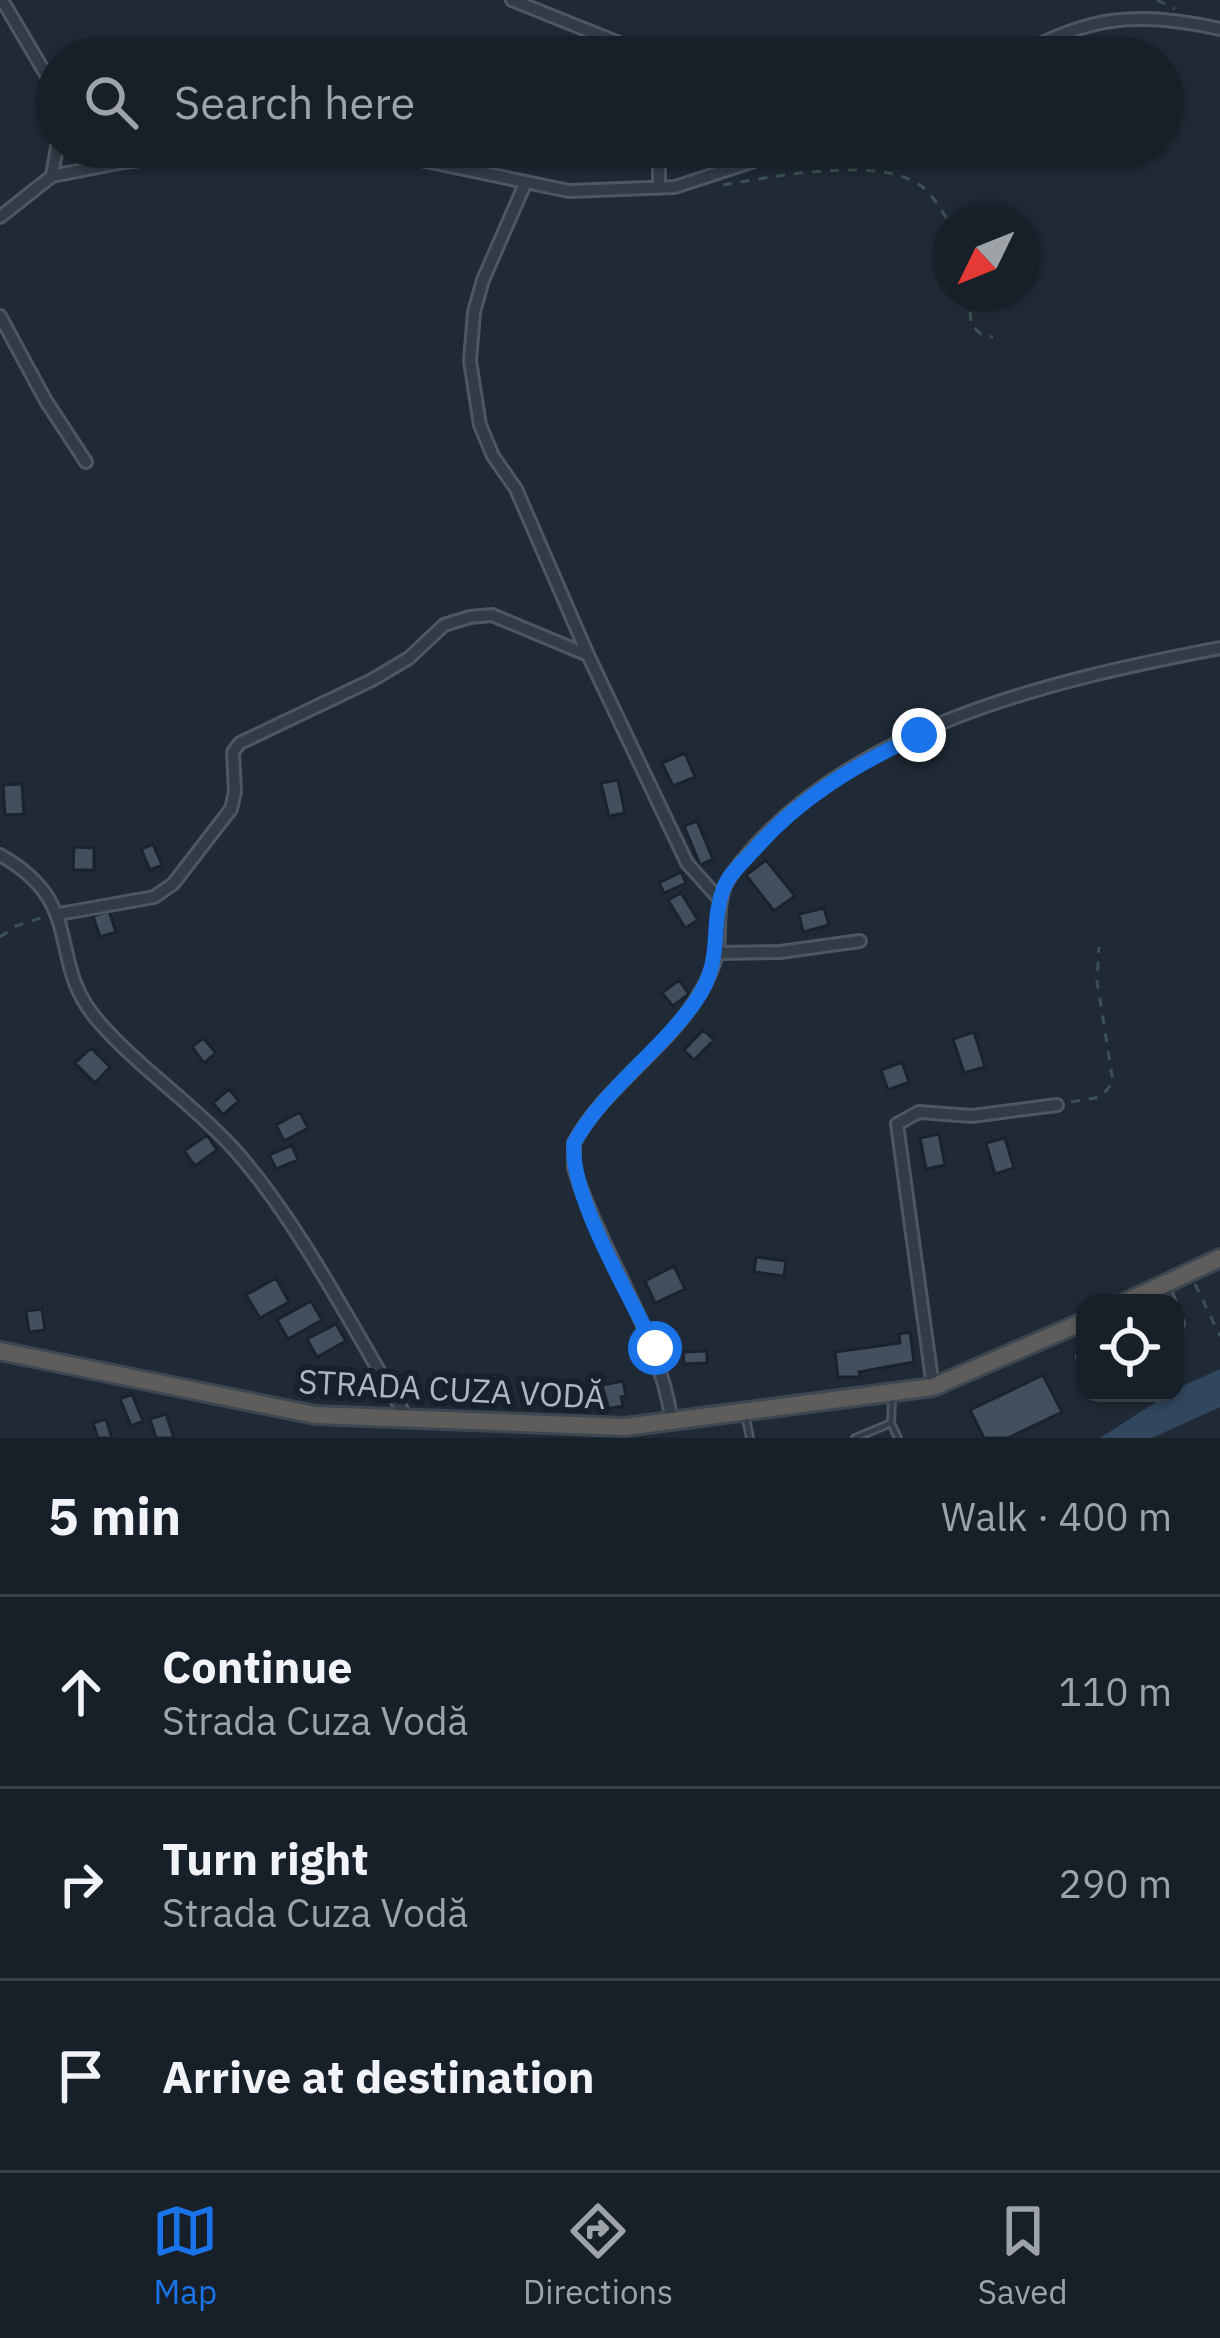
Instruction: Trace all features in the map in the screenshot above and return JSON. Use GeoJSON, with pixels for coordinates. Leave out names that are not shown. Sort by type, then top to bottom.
{"type":"FeatureCollection","features":[{"type":"Feature","properties":{"kind":"highway"},"geometry":{"type":"LineString","coordinates":[[1151,1294],[1220,1258]]}},
{"type":"Feature","properties":{"kind":"highway","name":"STRADA CUZA VODĂ"},"geometry":{"type":"LineString","coordinates":[[0,1351],[290,1412],[506,1431],[625,1427],[933,1387],[1076,1325]]}},
{"type":"Feature","properties":{"kind":"street"},"geometry":{"type":"LineString","coordinates":[[2,0],[36,57]]}},
{"type":"Feature","properties":{"kind":"street"},"geometry":{"type":"LineString","coordinates":[[512,0],[602,36]]}},
{"type":"Feature","properties":{"kind":"street"},"geometry":{"type":"LineString","coordinates":[[1051,36],[1089,23],[1138,17],[1220,29]]}},
{"type":"Feature","properties":{"kind":"street"},"geometry":{"type":"LineString","coordinates":[[52,176],[53,168]]}},
{"type":"Feature","properties":{"kind":"street"},"geometry":{"type":"LineString","coordinates":[[0,217],[52,176],[90,168]]}},
{"type":"Feature","properties":{"kind":"street"},"geometry":{"type":"LineString","coordinates":[[453,168],[569,191],[659,188],[735,168]]}},
{"type":"Feature","properties":{"kind":"street"},"geometry":{"type":"LineString","coordinates":[[659,168],[659,188]]}},
{"type":"Feature","properties":{"kind":"street"},"geometry":{"type":"LineString","coordinates":[[525,184],[473,312],[470,361],[480,425],[516,489],[687,863],[721,901]]}},
{"type":"Feature","properties":{"kind":"street"},"geometry":{"type":"LineString","coordinates":[[0,316],[86,462]]}},
{"type":"Feature","properties":{"kind":"street"},"geometry":{"type":"LineString","coordinates":[[59,914],[154,897],[173,884],[231,809],[236,792],[233,752],[240,743],[372,680],[409,658],[444,625],[492,615],[588,655]]}},
{"type":"Feature","properties":{"kind":"street"},"geometry":{"type":"LineString","coordinates":[[672,1422],[655,1348],[585,1200],[573,1156],[579,1133],[697,999],[717,953],[721,901],[731,875],[772,828],[828,784],[877,755],[1004,700],[1060,682],[1220,648]]}},
{"type":"Feature","properties":{"kind":"street"},"geometry":{"type":"LineString","coordinates":[[0,856],[27,870],[59,914],[76,989],[98,1022],[232,1146],[264,1186],[409,1421]]}},
{"type":"Feature","properties":{"kind":"street"},"geometry":{"type":"LineString","coordinates":[[717,953],[780,952],[860,941]]}},
{"type":"Feature","properties":{"kind":"street"},"geometry":{"type":"LineString","coordinates":[[933,1387],[897,1124],[919,1112],[972,1116],[1057,1105]]}},
{"type":"Feature","properties":{"kind":"lane"},"geometry":{"type":"LineString","coordinates":[[1166,1284],[1170,1294]]}},
{"type":"Feature","properties":{"kind":"lane"},"geometry":{"type":"LineString","coordinates":[[892,1393],[891,1423],[898,1438]]}},
{"type":"Feature","properties":{"kind":"lane"},"geometry":{"type":"LineString","coordinates":[[745,1414],[750,1438]]}},
{"type":"Feature","properties":{"kind":"lane"},"geometry":{"type":"LineString","coordinates":[[855,1438],[891,1423]]}},
{"type":"Feature","properties":{"kind":"path"},"geometry":{"type":"LineString","coordinates":[[693,182],[724,186],[847,172],[903,176],[921,186],[935,204]]}},
{"type":"Feature","properties":{"kind":"path"},"geometry":{"type":"LineString","coordinates":[[970,312],[971,325],[993,337]]}},
{"type":"Feature","properties":{"kind":"path"},"geometry":{"type":"LineString","coordinates":[[0,937],[16,926],[59,914]]}},
{"type":"Feature","properties":{"kind":"path"},"geometry":{"type":"LineString","coordinates":[[1057,1105],[1101,1097],[1112,1082],[1097,981],[1099,947]]}},
{"type":"Feature","properties":{"kind":"path"},"geometry":{"type":"LineString","coordinates":[[1190,1272],[1220,1336]]}},
{"type":"Feature","properties":{"kind":"water"},"geometry":{"type":"Polygon","coordinates":[[[1220,1369],[1220,1407],[1152,1438],[1100,1438],[1156,1402],[1184,1402],[1184,1385],[1220,1369]]]}},
{"type":"Feature","properties":{"kind":"building"},"geometry":{"type":"Polygon","coordinates":[[[685,753],[695,777],[673,786],[662,763],[685,753]]]}},
{"type":"Feature","properties":{"kind":"building"},"geometry":{"type":"Polygon","coordinates":[[[618,780],[625,813],[609,816],[601,783],[618,780]]]}},
{"type":"Feature","properties":{"kind":"building"},"geometry":{"type":"Polygon","coordinates":[[[22,784],[24,814],[5,815],[3,785],[22,784]]]}},
{"type":"Feature","properties":{"kind":"building"},"geometry":{"type":"Polygon","coordinates":[[[697,821],[713,859],[700,865],[684,826],[697,821]]]}},
{"type":"Feature","properties":{"kind":"building"},"geometry":{"type":"Polygon","coordinates":[[[153,844],[162,865],[150,870],[141,849],[153,844]]]}},
{"type":"Feature","properties":{"kind":"building"},"geometry":{"type":"Polygon","coordinates":[[[74,847],[94,848],[94,870],[73,870],[74,847]]]}},
{"type":"Feature","properties":{"kind":"building"},"geometry":{"type":"Polygon","coordinates":[[[766,860],[795,896],[774,911],[746,875],[766,860]]]}},
{"type":"Feature","properties":{"kind":"building"},"geometry":{"type":"Polygon","coordinates":[[[681,872],[686,883],[664,893],[659,883],[681,872]]]}},
{"type":"Feature","properties":{"kind":"building"},"geometry":{"type":"Polygon","coordinates":[[[681,893],[698,920],[685,928],[668,900],[681,893]]]}},
{"type":"Feature","properties":{"kind":"building"},"geometry":{"type":"Polygon","coordinates":[[[824,908],[829,925],[803,932],[799,914],[824,908]]]}},
{"type":"Feature","properties":{"kind":"building"},"geometry":{"type":"Polygon","coordinates":[[[109,911],[116,932],[100,937],[93,916],[109,911]]]}},
{"type":"Feature","properties":{"kind":"building"},"geometry":{"type":"Polygon","coordinates":[[[679,980],[689,994],[673,1006],[662,993],[679,980]]]}},
{"type":"Feature","properties":{"kind":"building"},"geometry":{"type":"Polygon","coordinates":[[[703,1030],[714,1040],[694,1060],[684,1050],[703,1030]]]}},
{"type":"Feature","properties":{"kind":"building"},"geometry":{"type":"Polygon","coordinates":[[[974,1032],[985,1067],[964,1073],[953,1039],[974,1032]]]}},
{"type":"Feature","properties":{"kind":"building"},"geometry":{"type":"Polygon","coordinates":[[[203,1038],[216,1053],[204,1063],[192,1047],[203,1038]]]}},
{"type":"Feature","properties":{"kind":"building"},"geometry":{"type":"Polygon","coordinates":[[[91,1048],[110,1067],[95,1083],[75,1063],[91,1048]]]}},
{"type":"Feature","properties":{"kind":"building"},"geometry":{"type":"Polygon","coordinates":[[[902,1062],[909,1082],[888,1090],[881,1070],[902,1062]]]}},
{"type":"Feature","properties":{"kind":"building"},"geometry":{"type":"Polygon","coordinates":[[[229,1089],[239,1101],[223,1115],[213,1103],[229,1089]]]}},
{"type":"Feature","properties":{"kind":"building"},"geometry":{"type":"Polygon","coordinates":[[[300,1112],[308,1128],[284,1141],[276,1125],[300,1112]]]}},
{"type":"Feature","properties":{"kind":"building"},"geometry":{"type":"Polygon","coordinates":[[[939,1134],[945,1165],[926,1169],[920,1138],[939,1134]]]}},
{"type":"Feature","properties":{"kind":"building"},"geometry":{"type":"Polygon","coordinates":[[[207,1135],[217,1150],[195,1166],[184,1151],[207,1135]]]}},
{"type":"Feature","properties":{"kind":"building"},"geometry":{"type":"Polygon","coordinates":[[[1005,1138],[1014,1168],[995,1174],[986,1143],[1005,1138]]]}},
{"type":"Feature","properties":{"kind":"building"},"geometry":{"type":"Polygon","coordinates":[[[292,1145],[298,1160],[276,1169],[269,1155],[292,1145]]]}},
{"type":"Feature","properties":{"kind":"building"},"geometry":{"type":"Polygon","coordinates":[[[756,1257],[786,1261],[784,1276],[754,1272],[756,1257]]]}},
{"type":"Feature","properties":{"kind":"building"},"geometry":{"type":"Polygon","coordinates":[[[674,1266],[685,1289],[655,1303],[645,1281],[674,1266]]]}},
{"type":"Feature","properties":{"kind":"building"},"geometry":{"type":"Polygon","coordinates":[[[276,1278],[289,1302],[260,1318],[246,1295],[276,1278]]]}},
{"type":"Feature","properties":{"kind":"building"},"geometry":{"type":"Polygon","coordinates":[[[311,1301],[322,1320],[288,1339],[277,1320],[311,1301]]]}},
{"type":"Feature","properties":{"kind":"building"},"geometry":{"type":"Polygon","coordinates":[[[42,1309],[45,1330],[29,1332],[26,1311],[42,1309]]]}},
{"type":"Feature","properties":{"kind":"building"},"geometry":{"type":"Polygon","coordinates":[[[336,1324],[346,1341],[317,1357],[307,1339],[336,1324]]]}},
{"type":"Feature","properties":{"kind":"building"},"geometry":{"type":"Polygon","coordinates":[[[910,1332],[914,1362],[859,1372],[860,1377],[838,1377],[835,1352],[900,1343],[899,1334],[910,1332]]]}},
{"type":"Feature","properties":{"kind":"building"},"geometry":{"type":"Polygon","coordinates":[[[707,1351],[707,1363],[684,1364],[683,1352],[707,1351]]]}},
{"type":"Feature","properties":{"kind":"building"},"geometry":{"type":"Polygon","coordinates":[[[482,1375],[501,1375],[501,1396],[483,1397],[482,1375]]]}},
{"type":"Feature","properties":{"kind":"building"},"geometry":{"type":"Polygon","coordinates":[[[1043,1375],[1062,1412],[1008,1438],[984,1438],[970,1410],[1043,1375]]]}},
{"type":"Feature","properties":{"kind":"building"},"geometry":{"type":"Polygon","coordinates":[[[623,1381],[623,1406],[607,1409],[602,1385],[623,1381]]]}},
{"type":"Feature","properties":{"kind":"building"},"geometry":{"type":"Polygon","coordinates":[[[132,1394],[143,1421],[131,1426],[120,1399],[132,1394]]]}},
{"type":"Feature","properties":{"kind":"building"},"geometry":{"type":"Polygon","coordinates":[[[166,1414],[174,1438],[156,1438],[150,1419],[166,1414]]]}},
{"type":"Feature","properties":{"kind":"building"},"geometry":{"type":"Polygon","coordinates":[[[106,1419],[112,1438],[98,1438],[93,1423],[106,1419]]]}},
{"type":"Feature","properties":{"kind":"route"},"geometry":{"type":"LineString","coordinates":[[655,1348],[585,1200],[574,1168],[574,1143],[697,999],[717,953],[721,901],[731,875],[772,828],[809,797],[847,771],[919,735]]}}]}
